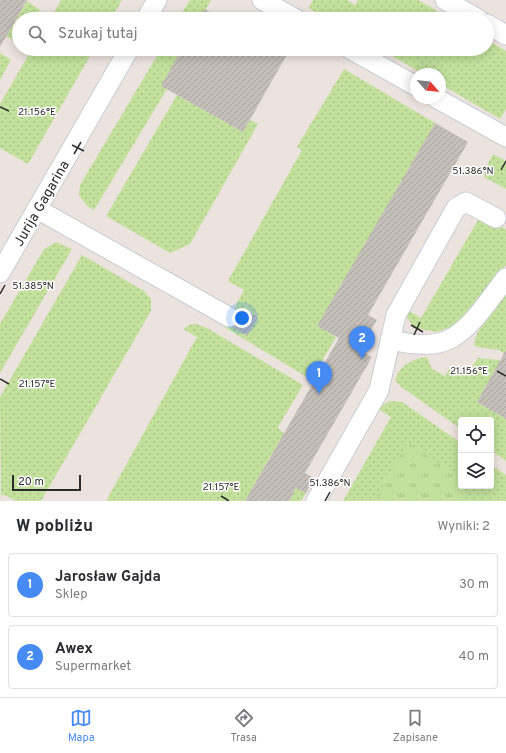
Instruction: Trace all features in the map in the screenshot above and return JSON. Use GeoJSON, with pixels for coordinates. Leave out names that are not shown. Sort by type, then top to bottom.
{"type":"FeatureCollection","features":[{"type":"Feature","properties":{"kind":"street"},"geometry":{"type":"LineString","coordinates":[[150,12],[157,0]]}},
{"type":"Feature","properties":{"kind":"street"},"geometry":{"type":"LineString","coordinates":[[262,0],[283,12]]}},
{"type":"Feature","properties":{"kind":"street"},"geometry":{"type":"LineString","coordinates":[[445,0],[466,12]]}},
{"type":"Feature","properties":{"kind":"street"},"geometry":{"type":"LineString","coordinates":[[494,28],[506,35]]}},
{"type":"Feature","properties":{"kind":"street","name":"Jurija Gagarina"},"geometry":{"type":"LineString","coordinates":[[0,273],[125,56]]}},
{"type":"Feature","properties":{"kind":"street"},"geometry":{"type":"LineString","coordinates":[[362,56],[410,83]]}},
{"type":"Feature","properties":{"kind":"street"},"geometry":{"type":"LineString","coordinates":[[446,104],[506,137]]}},
{"type":"Feature","properties":{"kind":"street"},"geometry":{"type":"LineString","coordinates":[[316,501],[379,390],[396,315],[456,208],[466,202],[496,218]]}},
{"type":"Feature","properties":{"kind":"street"},"geometry":{"type":"LineString","coordinates":[[37,210],[229,317]]}},
{"type":"Feature","properties":{"kind":"street"},"geometry":{"type":"LineString","coordinates":[[391,340],[420,343],[440,342],[451,338],[475,316],[506,278]]}},
{"type":"Feature","properties":{"kind":"green space"},"geometry":{"type":"Polygon","coordinates":[[[61,0],[122,0],[115,12],[54,12],[61,0]]]}},
{"type":"Feature","properties":{"kind":"green space"},"geometry":{"type":"Polygon","coordinates":[[[190,0],[211,0],[204,12],[182,12],[190,0]]]}},
{"type":"Feature","properties":{"kind":"green space"},"geometry":{"type":"Polygon","coordinates":[[[313,0],[347,0],[355,5],[358,0],[418,0],[439,12],[316,12],[309,8],[313,0]]]}},
{"type":"Feature","properties":{"kind":"green space"},"geometry":{"type":"Polygon","coordinates":[[[27,1],[40,10],[39,12],[20,12],[27,1]]]}},
{"type":"Feature","properties":{"kind":"green space"},"geometry":{"type":"Polygon","coordinates":[[[12,26],[12,39],[6,36],[12,26]]]}},
{"type":"Feature","properties":{"kind":"green space"},"geometry":{"type":"Polygon","coordinates":[[[494,44],[506,51],[506,109],[500,119],[446,88],[446,68],[413,68],[392,56],[494,56],[494,44]]]}},
{"type":"Feature","properties":{"kind":"green space"},"geometry":{"type":"Polygon","coordinates":[[[0,53],[11,60],[0,80],[0,53]]]}},
{"type":"Feature","properties":{"kind":"green space"},"geometry":{"type":"Polygon","coordinates":[[[28,56],[90,56],[28,164],[0,148],[0,104],[28,56]]]}},
{"type":"Feature","properties":{"kind":"green space"},"geometry":{"type":"Polygon","coordinates":[[[157,56],[180,56],[167,89],[94,210],[87,206],[79,195],[80,185],[157,56]]]}},
{"type":"Feature","properties":{"kind":"green space"},"geometry":{"type":"Polygon","coordinates":[[[344,69],[435,123],[318,326],[336,337],[319,366],[315,363],[307,377],[224,327],[244,290],[228,281],[302,150],[297,147],[344,69]]]}},
{"type":"Feature","properties":{"kind":"green space"},"geometry":{"type":"Polygon","coordinates":[[[177,95],[243,132],[250,120],[258,124],[190,244],[170,253],[106,216],[177,95]]]}},
{"type":"Feature","properties":{"kind":"green space"},"geometry":{"type":"Polygon","coordinates":[[[493,154],[506,161],[506,189],[484,177],[486,167],[493,154]]]}},
{"type":"Feature","properties":{"kind":"green space"},"geometry":{"type":"Polygon","coordinates":[[[481,215],[506,229],[506,265],[466,316],[454,326],[436,332],[415,328],[407,318],[407,310],[421,318],[481,215]]]}},
{"type":"Feature","properties":{"kind":"green space"},"geometry":{"type":"Polygon","coordinates":[[[56,242],[72,249],[0,373],[0,324],[44,249],[56,242]]]}},
{"type":"Feature","properties":{"kind":"green space"},"geometry":{"type":"Polygon","coordinates":[[[82,255],[144,291],[151,299],[151,311],[41,501],[16,501],[3,494],[1,498],[0,397],[82,255]]]}},
{"type":"Feature","properties":{"kind":"green space"},"geometry":{"type":"Polygon","coordinates":[[[506,294],[506,355],[499,350],[477,347],[474,345],[475,339],[482,325],[506,294]]]}},
{"type":"Feature","properties":{"kind":"green space"},"geometry":{"type":"Polygon","coordinates":[[[191,324],[196,324],[207,328],[303,385],[278,427],[284,433],[245,501],[106,501],[197,337],[183,329],[191,324]]]}},
{"type":"Feature","properties":{"kind":"green space"},"geometry":{"type":"Polygon","coordinates":[[[427,357],[432,369],[445,376],[450,368],[463,374],[469,367],[471,368],[478,358],[499,360],[506,364],[495,370],[477,402],[506,419],[506,461],[494,452],[494,417],[458,417],[458,427],[400,386],[395,380],[397,375],[403,367],[416,359],[427,357]]]}},
{"type":"Feature","properties":{"kind":"green space"},"geometry":{"type":"Polygon","coordinates":[[[389,401],[402,402],[458,441],[458,489],[494,489],[494,467],[506,475],[506,501],[343,501],[391,417],[378,409],[389,401]]]}},
{"type":"Feature","properties":{"kind":"green space"},"geometry":{"type":"Polygon","coordinates":[[[408,442],[458,477],[458,489],[466,489],[458,501],[387,501],[377,495],[408,442]]]}},
{"type":"Feature","properties":{"kind":"green space"},"geometry":{"type":"Polygon","coordinates":[[[296,488],[306,493],[301,501],[289,501],[296,488]]]}},
{"type":"Feature","properties":{"kind":"building"},"geometry":{"type":"Polygon","coordinates":[[[0,0],[27,0],[20,12],[12,12],[12,26],[0,47],[0,0]]]}},
{"type":"Feature","properties":{"kind":"building"},"geometry":{"type":"Polygon","coordinates":[[[178,56],[286,56],[243,132],[161,86],[178,56]]]}},
{"type":"Feature","properties":{"kind":"building"},"geometry":{"type":"Polygon","coordinates":[[[435,123],[468,142],[368,315],[377,320],[359,350],[372,357],[305,473],[314,478],[306,493],[296,488],[289,501],[245,501],[339,338],[317,326],[435,123]]]}},
{"type":"Feature","properties":{"kind":"building"},"geometry":{"type":"Polygon","coordinates":[[[242,308],[258,317],[247,336],[232,327],[239,322],[239,313],[242,308]]]}},
{"type":"Feature","properties":{"kind":"building"},"geometry":{"type":"Polygon","coordinates":[[[506,350],[506,419],[477,402],[506,350]]]}},
{"type":"Feature","properties":{"kind":"place","name":"Awex"},"geometry":{"type":"Point","coordinates":[362,359]}},
{"type":"Feature","properties":{"kind":"place","name":"Jarosław Gajda"},"geometry":{"type":"Point","coordinates":[319,394]}}]}
